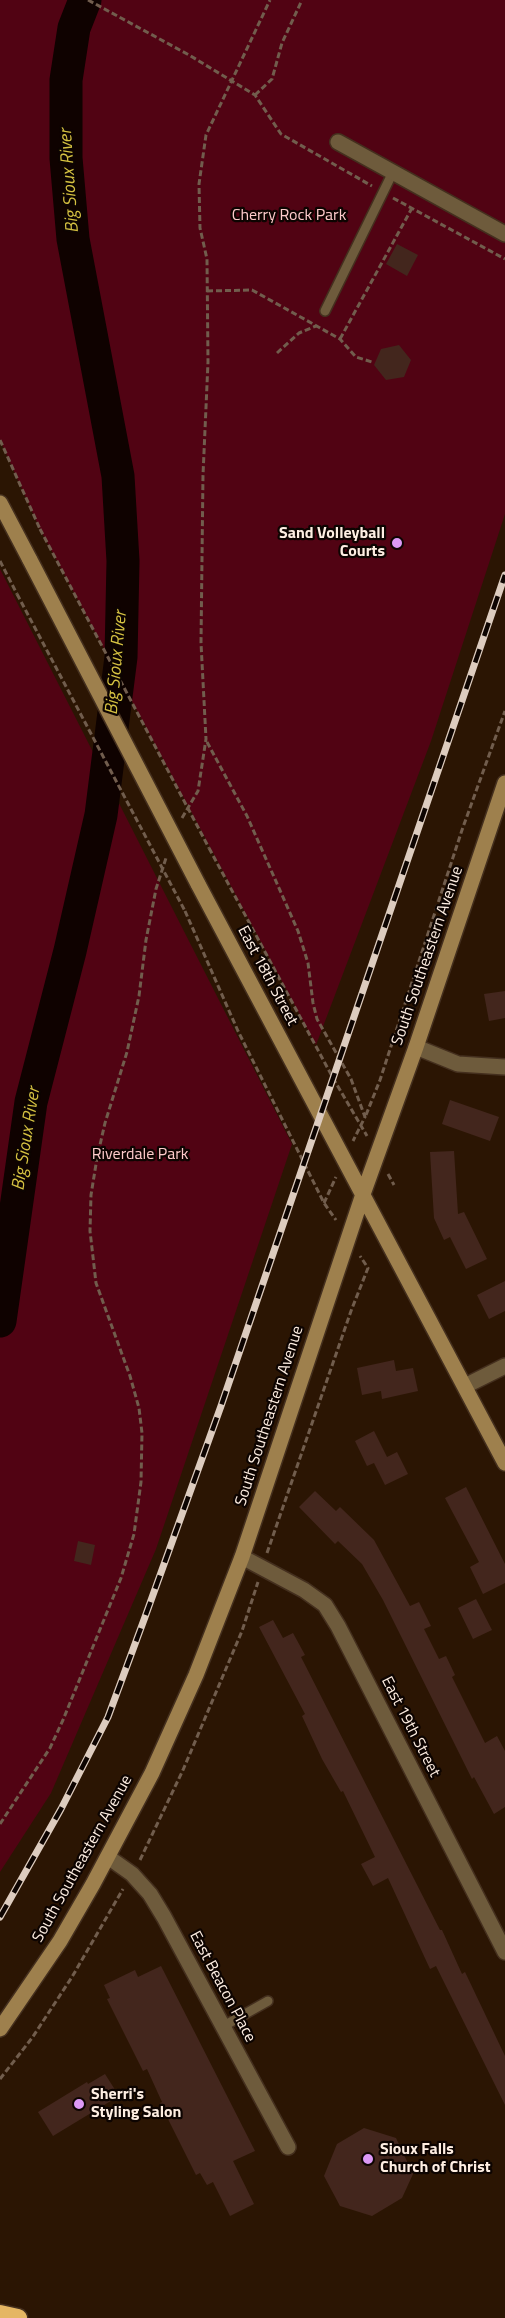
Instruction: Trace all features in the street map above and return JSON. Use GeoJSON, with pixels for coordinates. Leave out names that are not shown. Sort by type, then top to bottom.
{"type":"FeatureCollection","features":[{"type":"Feature","properties":{"kind":"highway"},"geometry":{"type":"LineString","coordinates":[[0,2314],[18,2318]]}},
{"type":"Feature","properties":{"kind":"main road","name":"East 18th Street"},"geometry":{"type":"LineString","coordinates":[[0,503],[362,1197],[505,1463]]}},
{"type":"Feature","properties":{"kind":"main road","name":"South Southeastern Avenue"},"geometry":{"type":"LineString","coordinates":[[0,2029],[60,1941],[108,1857],[157,1762],[196,1675],[242,1557],[362,1197],[416,1047],[505,783]]}},
{"type":"Feature","properties":{"kind":"street"},"geometry":{"type":"LineString","coordinates":[[338,142],[505,234]]}},
{"type":"Feature","properties":{"kind":"street"},"geometry":{"type":"LineString","coordinates":[[416,1047],[458,1064],[505,1067]]}},
{"type":"Feature","properties":{"kind":"street"},"geometry":{"type":"LineString","coordinates":[[465,1386],[505,1366]]}},
{"type":"Feature","properties":{"kind":"street","name":"East 19th Street"},"geometry":{"type":"LineString","coordinates":[[242,1557],[304,1590],[325,1605],[338,1626],[505,1952]]}},
{"type":"Feature","properties":{"kind":"street","name":"East Beacon Place"},"geometry":{"type":"LineString","coordinates":[[108,1857],[132,1874],[150,1894],[288,2147]]}},
{"type":"Feature","properties":{"kind":"lane"},"geometry":{"type":"LineString","coordinates":[[326,310],[393,172]]}},
{"type":"Feature","properties":{"kind":"lane"},"geometry":{"type":"LineString","coordinates":[[222,2027],[268,2001]]}},
{"type":"Feature","properties":{"kind":"path"},"geometry":{"type":"LineString","coordinates":[[88,0],[189,55],[231,81]]}},
{"type":"Feature","properties":{"kind":"path"},"geometry":{"type":"LineString","coordinates":[[182,818],[198,791],[206,739],[201,644],[203,475],[208,362],[207,259],[200,228],[199,184],[206,135],[270,0]]}},
{"type":"Feature","properties":{"kind":"path"},"geometry":{"type":"LineString","coordinates":[[255,95],[272,79],[282,43],[302,0]]}},
{"type":"Feature","properties":{"kind":"path"},"geometry":{"type":"LineString","coordinates":[[340,339],[412,208]]}},
{"type":"Feature","properties":{"kind":"path"},"geometry":{"type":"LineString","coordinates":[[207,291],[252,290],[340,339],[356,357],[372,362]]}},
{"type":"Feature","properties":{"kind":"path"},"geometry":{"type":"LineString","coordinates":[[277,353],[299,333],[316,326]]}},
{"type":"Feature","properties":{"kind":"path"},"geometry":{"type":"LineString","coordinates":[[0,440],[40,529],[333,1078],[378,1154]]}},
{"type":"Feature","properties":{"kind":"path"},"geometry":{"type":"LineString","coordinates":[[0,561],[185,910],[238,1031],[324,1203],[365,1117],[383,1069],[462,830],[505,711]]}},
{"type":"Feature","properties":{"kind":"path"},"geometry":{"type":"LineString","coordinates":[[206,739],[247,816],[281,889],[308,963],[317,1019],[351,1078],[365,1117]]}},
{"type":"Feature","properties":{"kind":"path"},"geometry":{"type":"LineString","coordinates":[[0,1824],[50,1748],[63,1720],[121,1578],[134,1534],[141,1482],[142,1432],[139,1408],[130,1376],[96,1282],[90,1219],[97,1158],[127,1052],[139,996],[154,899],[170,849]]}},
{"type":"Feature","properties":{"kind":"green space","name":"Cherry Rock Park"},"geometry":{"type":"Polygon","coordinates":[[[0,0],[85,0],[79,16],[87,0],[505,0],[505,514],[431,741],[316,1045],[40,529],[0,440],[0,0]]]}},
{"type":"Feature","properties":{"kind":"green space","name":"Riverdale Park"},"geometry":{"type":"Polygon","coordinates":[[[0,569],[292,1144],[156,1549],[51,1793],[0,1872],[0,569]]]}},
{"type":"Feature","properties":{"kind":"building"},"geometry":{"type":"Polygon","coordinates":[[[397,244],[418,255],[407,276],[386,264],[397,244]]]}},
{"type":"Feature","properties":{"kind":"building"},"geometry":{"type":"Polygon","coordinates":[[[399,345],[411,360],[404,377],[386,380],[374,365],[381,349],[399,345]]]}},
{"type":"Feature","properties":{"kind":"building"},"geometry":{"type":"Polygon","coordinates":[[[505,991],[505,1018],[489,1021],[484,994],[505,991]]]}},
{"type":"Feature","properties":{"kind":"building"},"geometry":{"type":"Polygon","coordinates":[[[450,1100],[499,1117],[490,1141],[442,1124],[450,1100]]]}},
{"type":"Feature","properties":{"kind":"building"},"geometry":{"type":"Polygon","coordinates":[[[454,1151],[458,1214],[464,1212],[487,1259],[466,1269],[450,1237],[444,1240],[434,1218],[430,1152],[454,1151]]]}},
{"type":"Feature","properties":{"kind":"building"},"geometry":{"type":"Polygon","coordinates":[[[505,1281],[505,1311],[489,1319],[477,1295],[505,1281]]]}},
{"type":"Feature","properties":{"kind":"building"},"geometry":{"type":"Polygon","coordinates":[[[394,1360],[396,1371],[413,1368],[418,1391],[382,1399],[381,1391],[362,1395],[357,1368],[394,1360]]]}},
{"type":"Feature","properties":{"kind":"building"},"geometry":{"type":"Polygon","coordinates":[[[374,1431],[387,1457],[397,1452],[408,1474],[385,1485],[374,1463],[367,1466],[355,1441],[374,1431]]]}},
{"type":"Feature","properties":{"kind":"building"},"geometry":{"type":"Polygon","coordinates":[[[466,1487],[505,1564],[505,1583],[483,1594],[470,1567],[479,1562],[445,1498],[466,1487]]]}},
{"type":"Feature","properties":{"kind":"building"},"geometry":{"type":"Polygon","coordinates":[[[315,1491],[336,1511],[340,1507],[374,1540],[410,1606],[419,1602],[431,1626],[424,1629],[439,1659],[446,1656],[455,1675],[452,1677],[485,1743],[497,1736],[505,1751],[505,1807],[494,1814],[474,1777],[472,1779],[383,1600],[362,1564],[338,1541],[335,1544],[299,1507],[315,1491]]]}},
{"type":"Feature","properties":{"kind":"building"},"geometry":{"type":"Polygon","coordinates":[[[78,1541],[95,1545],[91,1565],[74,1561],[78,1541]]]}},
{"type":"Feature","properties":{"kind":"building"},"geometry":{"type":"Polygon","coordinates":[[[476,1599],[492,1630],[473,1639],[458,1608],[476,1599]]]}},
{"type":"Feature","properties":{"kind":"building"},"geometry":{"type":"Polygon","coordinates":[[[273,1620],[283,1638],[293,1633],[305,1655],[301,1657],[442,1930],[462,1974],[465,1972],[505,2056],[505,2105],[436,1966],[430,1969],[388,1878],[373,1886],[361,1864],[375,1857],[343,1791],[341,1792],[322,1759],[302,1716],[305,1714],[259,1627],[273,1620]]]}},
{"type":"Feature","properties":{"kind":"building"},"geometry":{"type":"Polygon","coordinates":[[[161,1966],[255,2151],[233,2161],[254,2204],[230,2216],[213,2182],[207,2185],[200,2173],[196,2175],[160,2103],[162,2102],[147,2069],[143,2071],[107,1999],[110,1998],[104,1985],[135,1970],[138,1977],[161,1966]]]}},
{"type":"Feature","properties":{"kind":"building","name":"Sherri's Styling Salon"},"geometry":{"type":"Polygon","coordinates":[[[105,2074],[119,2096],[53,2136],[38,2112],[87,2082],[88,2084],[105,2074]]]}},
{"type":"Feature","properties":{"kind":"building","name":"Sioux Falls Church of Christ"},"geometry":{"type":"Polygon","coordinates":[[[364,2128],[396,2138],[413,2174],[402,2198],[372,2216],[340,2206],[324,2176],[337,2144],[364,2128]]]}},
{"type":"Feature","properties":{"kind":"waterway","name":"Big Sioux River"},"geometry":{"type":"LineString","coordinates":[[0,1321],[31,1102],[70,951],[101,815],[121,657],[123,561],[118,476],[73,239],[66,158],[66,80],[74,28],[85,0]]}},
{"type":"Feature","properties":{"kind":"railway"},"geometry":{"type":"LineString","coordinates":[[0,1917],[61,1809],[108,1717],[221,1406],[505,575]]}},
{"type":"Feature","properties":{"kind":"place","name":"Sand Volleyball Courts"},"geometry":{"type":"Point","coordinates":[397,543]}},
{"type":"Feature","properties":{"kind":"place","name":"Sherri's Styling Salon"},"geometry":{"type":"Point","coordinates":[79,2104]}},
{"type":"Feature","properties":{"kind":"place","name":"Sioux Falls Church of Christ"},"geometry":{"type":"Point","coordinates":[368,2159]}}]}
